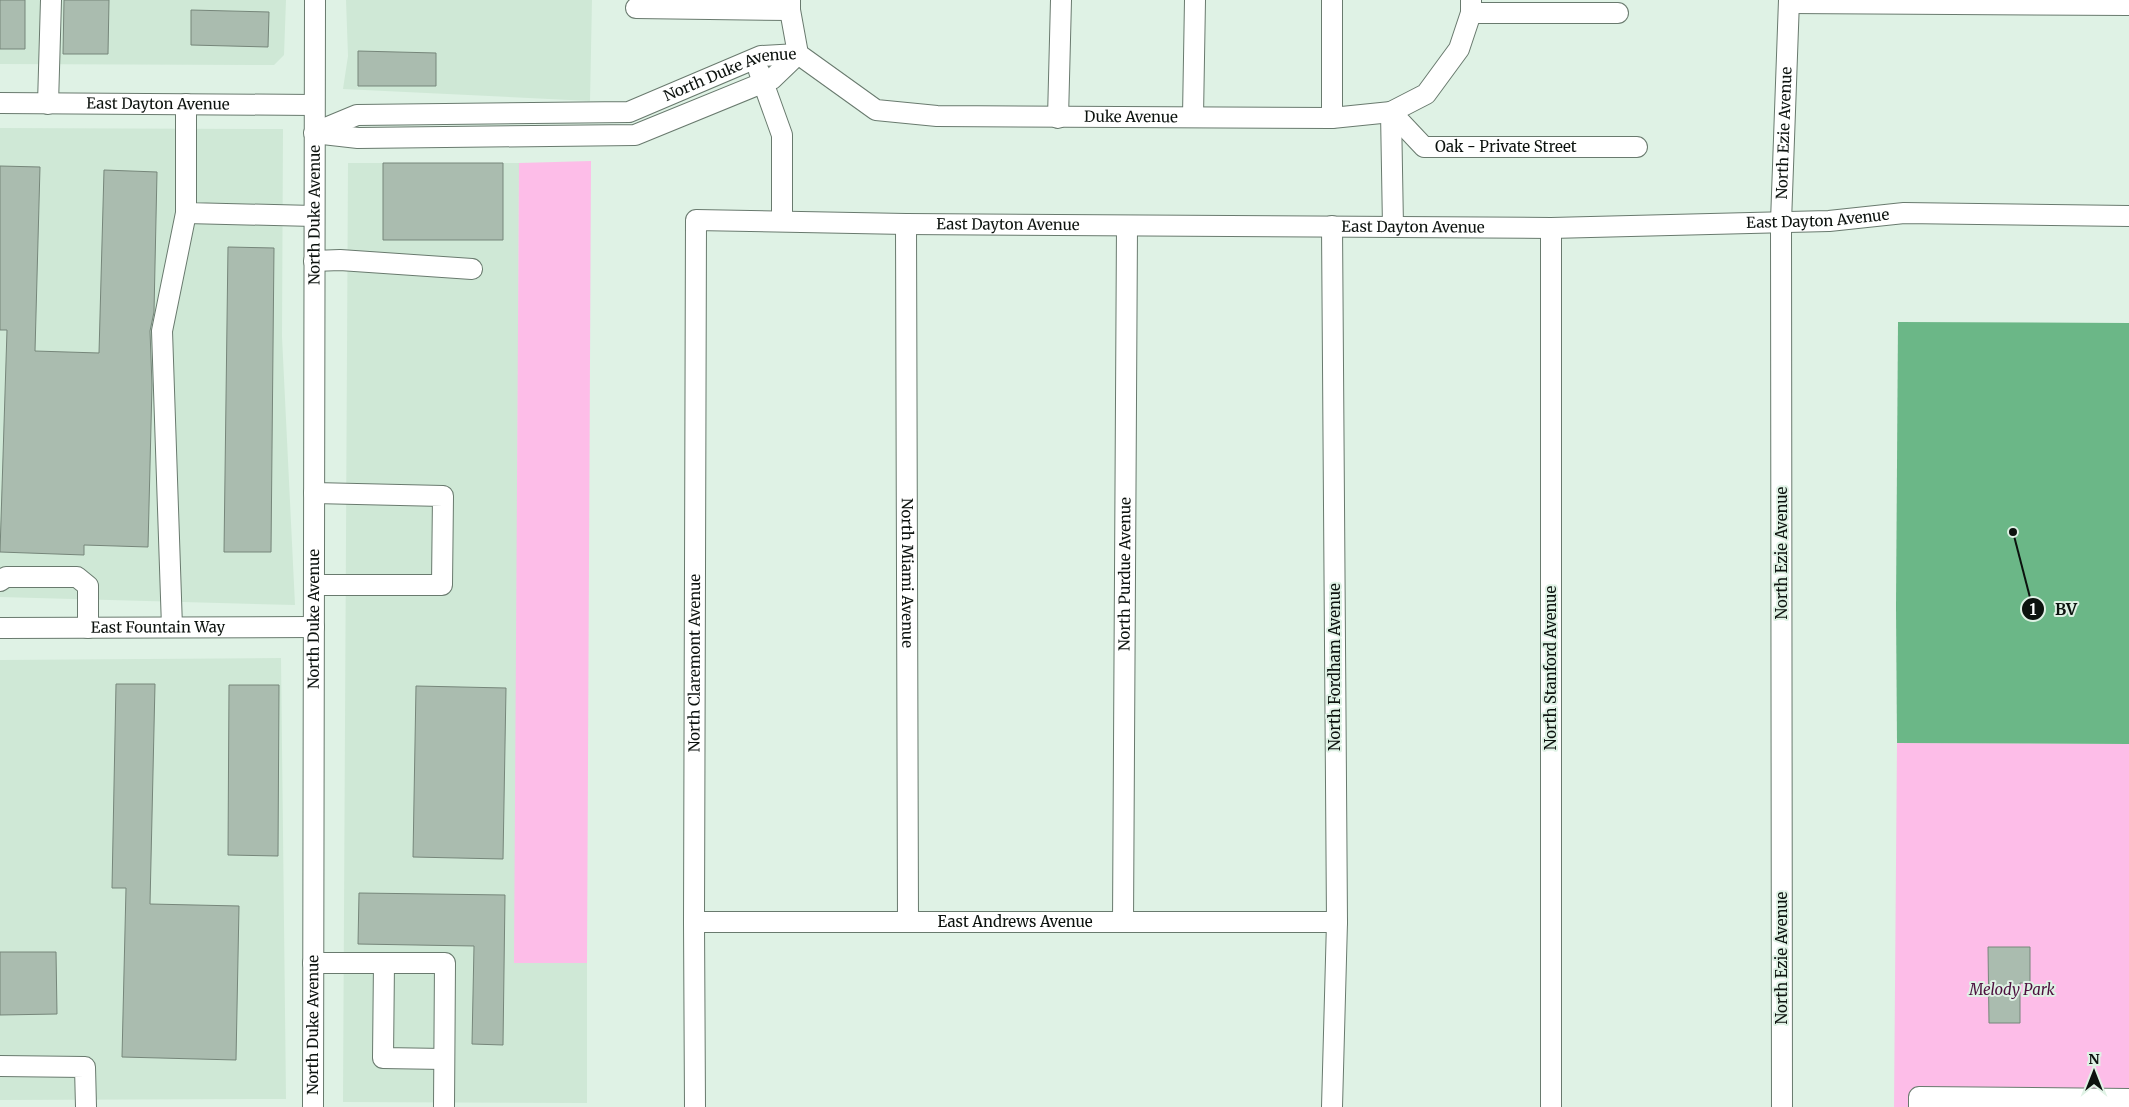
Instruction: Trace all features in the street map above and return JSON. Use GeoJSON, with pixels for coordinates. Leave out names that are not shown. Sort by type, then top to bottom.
{"type":"FeatureCollection","features":[{"type":"Feature","properties":{"kind":"street"},"geometry":{"type":"LineString","coordinates":[[48,104],[51,0]]}},
{"type":"Feature","properties":{"kind":"street","name":"North Duke Avenue"},"geometry":{"type":"LineString","coordinates":[[312,1107],[315,0]]}},
{"type":"Feature","properties":{"kind":"street"},"geometry":{"type":"LineString","coordinates":[[1058,118],[1061,0]]}},
{"type":"Feature","properties":{"kind":"street"},"geometry":{"type":"LineString","coordinates":[[1193,116],[1195,0]]}},
{"type":"Feature","properties":{"kind":"street"},"geometry":{"type":"LineString","coordinates":[[1332,0],[1332,118]]}},
{"type":"Feature","properties":{"kind":"street"},"geometry":{"type":"LineString","coordinates":[[1789,2],[2129,5]]}},
{"type":"Feature","properties":{"kind":"street","name":"North Ezie Avenue"},"geometry":{"type":"LineString","coordinates":[[1782,1107],[1782,222],[1789,2]]}},
{"type":"Feature","properties":{"kind":"street"},"geometry":{"type":"LineString","coordinates":[[636,8],[790,5],[798,54]]}},
{"type":"Feature","properties":{"kind":"street"},"geometry":{"type":"LineString","coordinates":[[1471,6],[1618,12]]}},
{"type":"Feature","properties":{"kind":"street","name":"Duke Avenue"},"geometry":{"type":"LineString","coordinates":[[798,54],[876,110],[937,116],[1332,118],[1391,112],[1426,94],[1459,49],[1471,6]]}},
{"type":"Feature","properties":{"kind":"street","name":"North Duke Avenue"},"geometry":{"type":"LineString","coordinates":[[314,132],[357,115],[629,112],[761,56],[798,54]]}},
{"type":"Feature","properties":{"kind":"street","name":"North Duke Avenue"},"geometry":{"type":"LineString","coordinates":[[314,132],[358,138],[635,136],[772,79],[798,54]]}},
{"type":"Feature","properties":{"kind":"street"},"geometry":{"type":"LineString","coordinates":[[754,60],[764,81],[782,135],[782,220]]}},
{"type":"Feature","properties":{"kind":"street","name":"East Dayton Avenue"},"geometry":{"type":"LineString","coordinates":[[0,103],[314,105]]}},
{"type":"Feature","properties":{"kind":"street"},"geometry":{"type":"LineString","coordinates":[[172,627],[162,331],[186,213],[186,104]]}},
{"type":"Feature","properties":{"kind":"street"},"geometry":{"type":"LineString","coordinates":[[1391,112],[1393,227]]}},
{"type":"Feature","properties":{"kind":"street","name":"Oak - Private Street"},"geometry":{"type":"LineString","coordinates":[[1391,112],[1424,147],[1637,147]]}},
{"type":"Feature","properties":{"kind":"street"},"geometry":{"type":"LineString","coordinates":[[186,213],[314,216]]}},
{"type":"Feature","properties":{"kind":"street","name":"East Dayton Avenue"},"geometry":{"type":"LineString","coordinates":[[696,220],[782,220],[906,224],[1551,228],[1829,221],[1904,213],[2129,216]]}},
{"type":"Feature","properties":{"kind":"street","name":"North Claremont Avenue"},"geometry":{"type":"LineString","coordinates":[[696,220],[694,922],[696,1107]]}},
{"type":"Feature","properties":{"kind":"street","name":"North Miami Avenue"},"geometry":{"type":"LineString","coordinates":[[906,224],[908,922]]}},
{"type":"Feature","properties":{"kind":"street","name":"North Purdue Avenue"},"geometry":{"type":"LineString","coordinates":[[1123,922],[1127,226]]}},
{"type":"Feature","properties":{"kind":"street","name":"North Fordham Avenue"},"geometry":{"type":"LineString","coordinates":[[1332,226],[1337,922],[1332,1107]]}},
{"type":"Feature","properties":{"kind":"street","name":"North Stanford Avenue"},"geometry":{"type":"LineString","coordinates":[[1551,228],[1551,1107]]}},
{"type":"Feature","properties":{"kind":"street"},"geometry":{"type":"LineString","coordinates":[[314,261],[340,260],[472,268]]}},
{"type":"Feature","properties":{"kind":"street"},"geometry":{"type":"LineString","coordinates":[[314,493],[443,496],[442,585],[314,585]]}},
{"type":"Feature","properties":{"kind":"street"},"geometry":{"type":"LineString","coordinates":[[0,581],[6,578],[77,577],[88,586],[88,628]]}},
{"type":"Feature","properties":{"kind":"street","name":"East Fountain Way"},"geometry":{"type":"LineString","coordinates":[[0,628],[314,627]]}},
{"type":"Feature","properties":{"kind":"street","name":"East Andrews Avenue"},"geometry":{"type":"LineString","coordinates":[[694,922],[1337,922]]}},
{"type":"Feature","properties":{"kind":"street"},"geometry":{"type":"LineString","coordinates":[[313,963],[445,963],[444,1107]]}},
{"type":"Feature","properties":{"kind":"street"},"geometry":{"type":"LineString","coordinates":[[384,963],[382,1058],[444,1059]]}},
{"type":"Feature","properties":{"kind":"street"},"geometry":{"type":"LineString","coordinates":[[0,1066],[85,1067],[86,1107]]}},
{"type":"Feature","properties":{"kind":"street"},"geometry":{"type":"LineString","coordinates":[[1919,1107],[1919,1097],[2129,1099]]}},
{"type":"Feature","properties":{"kind":"shaded area"},"geometry":{"type":"Polygon","coordinates":[[[0,0],[286,0],[284,55],[274,65],[0,64],[0,0]]]}},
{"type":"Feature","properties":{"kind":"shaded area"},"geometry":{"type":"Polygon","coordinates":[[[346,0],[592,0],[590,101],[343,89],[348,56],[346,0]]]}},
{"type":"Feature","properties":{"kind":"shaded area"},"geometry":{"type":"Polygon","coordinates":[[[0,128],[283,129],[282,337],[295,605],[0,597],[0,128]]]}},
{"type":"Feature","properties":{"kind":"shaded area"},"geometry":{"type":"Polygon","coordinates":[[[348,163],[519,163],[515,963],[587,963],[587,1103],[343,1102],[348,163]]]}},
{"type":"Feature","properties":{"kind":"shaded area"},"geometry":{"type":"Polygon","coordinates":[[[1898,322],[2129,323],[2129,744],[1897,743],[1898,322]]]}},
{"type":"Feature","properties":{"kind":"shaded area"},"geometry":{"type":"Polygon","coordinates":[[[281,658],[286,1099],[0,1100],[0,660],[281,658]]]}},
{"type":"Feature","properties":{"kind":"green space"},"geometry":{"type":"Polygon","coordinates":[[[591,161],[587,963],[514,963],[519,163],[591,161]]]}},
{"type":"Feature","properties":{"kind":"green space","name":"Melody Park"},"geometry":{"type":"Polygon","coordinates":[[[1897,743],[2129,744],[2129,1107],[1894,1107],[1897,743]]]}},
{"type":"Feature","properties":{"kind":"building"},"geometry":{"type":"Polygon","coordinates":[[[0,0],[25,0],[25,49],[0,49],[0,0]]]}},
{"type":"Feature","properties":{"kind":"building"},"geometry":{"type":"Polygon","coordinates":[[[64,0],[109,0],[108,54],[63,54],[64,0]]]}},
{"type":"Feature","properties":{"kind":"building"},"geometry":{"type":"Polygon","coordinates":[[[191,10],[269,12],[268,47],[191,45],[191,10]]]}},
{"type":"Feature","properties":{"kind":"building"},"geometry":{"type":"Polygon","coordinates":[[[358,51],[436,53],[436,86],[358,86],[358,51]]]}},
{"type":"Feature","properties":{"kind":"building"},"geometry":{"type":"Polygon","coordinates":[[[383,163],[503,163],[503,240],[383,240],[383,163]]]}},
{"type":"Feature","properties":{"kind":"building"},"geometry":{"type":"Polygon","coordinates":[[[0,166],[40,167],[35,351],[99,353],[104,170],[157,172],[154,312],[150,331],[152,385],[148,547],[84,545],[84,555],[0,552],[7,330],[0,330],[0,166]]]}},
{"type":"Feature","properties":{"kind":"building"},"geometry":{"type":"Polygon","coordinates":[[[228,247],[274,248],[271,552],[224,552],[228,247]]]}},
{"type":"Feature","properties":{"kind":"building"},"geometry":{"type":"Polygon","coordinates":[[[116,684],[155,684],[150,904],[239,906],[236,1060],[122,1057],[126,888],[112,888],[116,684]]]}},
{"type":"Feature","properties":{"kind":"building"},"geometry":{"type":"Polygon","coordinates":[[[229,685],[279,685],[278,856],[228,855],[229,685]]]}},
{"type":"Feature","properties":{"kind":"building"},"geometry":{"type":"Polygon","coordinates":[[[416,686],[506,688],[503,859],[413,857],[416,686]]]}},
{"type":"Feature","properties":{"kind":"building"},"geometry":{"type":"Polygon","coordinates":[[[359,893],[505,895],[503,1045],[472,1044],[474,946],[358,944],[359,893]]]}},
{"type":"Feature","properties":{"kind":"building"},"geometry":{"type":"Polygon","coordinates":[[[1988,947],[2030,947],[2030,983],[2020,983],[2020,1023],[1989,1023],[1988,947]]]}},
{"type":"Feature","properties":{"kind":"building"},"geometry":{"type":"Polygon","coordinates":[[[0,952],[56,952],[57,1014],[0,1015],[0,952]]]}},
{"type":"Feature","properties":{"kind":"place","name":"BV"},"geometry":{"type":"Point","coordinates":[2013,532]}}]}
